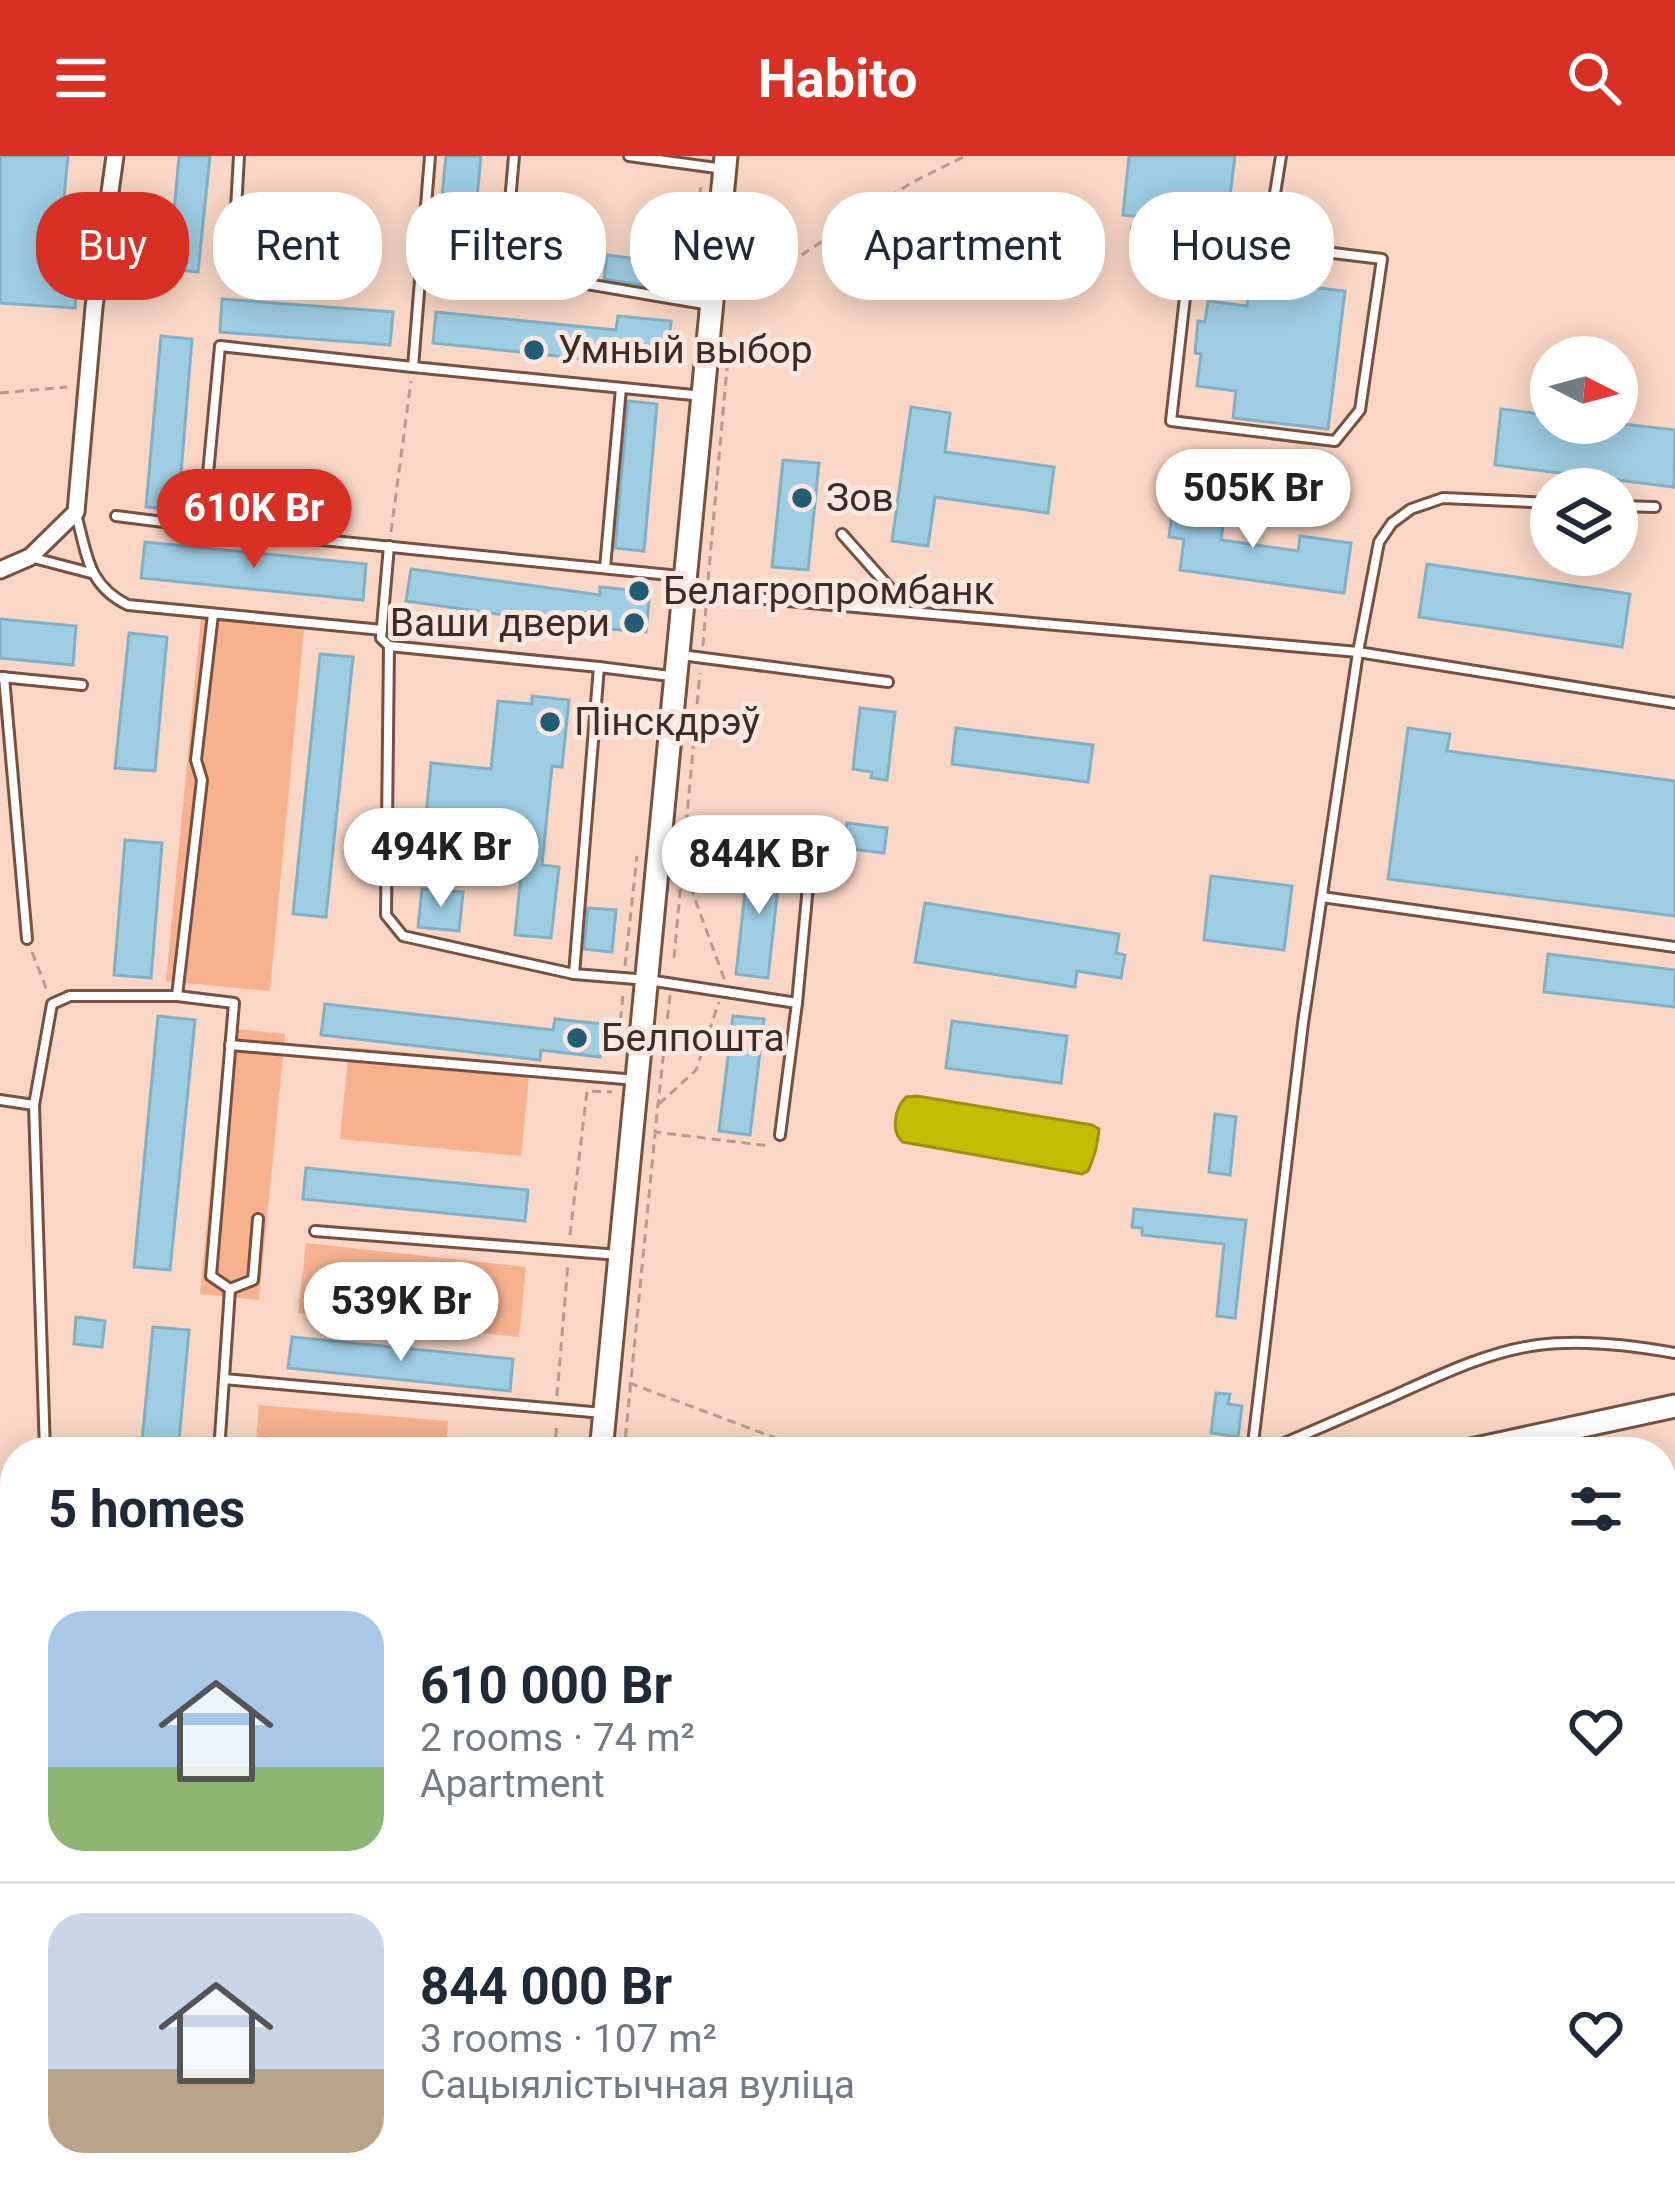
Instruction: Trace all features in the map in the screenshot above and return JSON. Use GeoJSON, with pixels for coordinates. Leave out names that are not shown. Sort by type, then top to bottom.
{"type":"FeatureCollection","features":[{"type":"Feature","properties":{"kind":"main road"},"geometry":{"type":"LineString","coordinates":[[602,1437],[620,1255],[627,1079],[648,980],[686,663],[726,163]]}},
{"type":"Feature","properties":{"kind":"main road"},"geometry":{"type":"LineString","coordinates":[[1567,1437],[1675,1406]]}},
{"type":"Feature","properties":{"kind":"street"},"geometry":{"type":"LineString","coordinates":[[0,570],[30,557],[76,512],[94,307],[115,156]]}},
{"type":"Feature","properties":{"kind":"lane"},"geometry":{"type":"LineString","coordinates":[[237,192],[239,156]]}},
{"type":"Feature","properties":{"kind":"lane"},"geometry":{"type":"LineString","coordinates":[[413,367],[430,156]]}},
{"type":"Feature","properties":{"kind":"lane"},"geometry":{"type":"LineString","coordinates":[[514,156],[504,270],[713,306]]}},
{"type":"Feature","properties":{"kind":"lane"},"geometry":{"type":"LineString","coordinates":[[629,156],[702,166],[726,163]]}},
{"type":"Feature","properties":{"kind":"lane"},"geometry":{"type":"LineString","coordinates":[[1275,192],[1281,156]]}},
{"type":"Feature","properties":{"kind":"lane"},"geometry":{"type":"LineString","coordinates":[[1185,300],[1172,421],[1335,441],[1360,410],[1382,259],[1334,253]]}},
{"type":"Feature","properties":{"kind":"lane"},"geometry":{"type":"LineString","coordinates":[[203,527],[220,346],[704,396]]}},
{"type":"Feature","properties":{"kind":"lane"},"geometry":{"type":"LineString","coordinates":[[605,568],[621,388]]}},
{"type":"Feature","properties":{"kind":"lane"},"geometry":{"type":"LineString","coordinates":[[1254,1437],[1303,1023],[1379,542],[1392,523],[1412,509],[1443,498],[1530,502]]}},
{"type":"Feature","properties":{"kind":"lane"},"geometry":{"type":"LineString","coordinates":[[1638,507],[1654,507]]}},
{"type":"Feature","properties":{"kind":"lane"},"geometry":{"type":"LineString","coordinates":[[76,512],[92,574],[110,596],[128,605],[382,630]]}},
{"type":"Feature","properties":{"kind":"lane"},"geometry":{"type":"LineString","coordinates":[[116,516],[605,568],[694,588],[891,611],[1358,652],[1675,703]]}},
{"type":"Feature","properties":{"kind":"lane"},"geometry":{"type":"LineString","coordinates":[[842,534],[889,587],[891,611]]}},
{"type":"Feature","properties":{"kind":"lane"},"geometry":{"type":"LineString","coordinates":[[389,546],[381,638],[389,646],[599,668],[686,663],[888,682]]}},
{"type":"Feature","properties":{"kind":"lane"},"geometry":{"type":"LineString","coordinates":[[30,557],[92,574]]}},
{"type":"Feature","properties":{"kind":"lane"},"geometry":{"type":"LineString","coordinates":[[177,996],[202,780],[196,760],[213,614]]}},
{"type":"Feature","properties":{"kind":"lane"},"geometry":{"type":"LineString","coordinates":[[389,646],[386,915],[403,936],[574,974],[797,1003]]}},
{"type":"Feature","properties":{"kind":"lane"},"geometry":{"type":"LineString","coordinates":[[574,974],[599,668]]}},
{"type":"Feature","properties":{"kind":"lane"},"geometry":{"type":"LineString","coordinates":[[27,939],[2,677],[82,685]]}},
{"type":"Feature","properties":{"kind":"lane"},"geometry":{"type":"LineString","coordinates":[[780,1135],[809,875]]}},
{"type":"Feature","properties":{"kind":"lane"},"geometry":{"type":"LineString","coordinates":[[1322,897],[1675,947]]}},
{"type":"Feature","properties":{"kind":"lane"},"geometry":{"type":"LineString","coordinates":[[45,1437],[34,1105],[52,1004],[70,996],[177,996],[234,1003],[211,1276],[230,1288]]}},
{"type":"Feature","properties":{"kind":"lane"},"geometry":{"type":"LineString","coordinates":[[230,1045],[627,1079]]}},
{"type":"Feature","properties":{"kind":"lane"},"geometry":{"type":"LineString","coordinates":[[0,1100],[34,1105]]}},
{"type":"Feature","properties":{"kind":"lane"},"geometry":{"type":"LineString","coordinates":[[230,1288],[253,1280],[258,1219]]}},
{"type":"Feature","properties":{"kind":"lane"},"geometry":{"type":"LineString","coordinates":[[315,1231],[620,1255]]}},
{"type":"Feature","properties":{"kind":"lane"},"geometry":{"type":"LineString","coordinates":[[220,1437],[230,1288]]}},
{"type":"Feature","properties":{"kind":"lane"},"geometry":{"type":"LineString","coordinates":[[1298,1437],[1460,1366],[1538,1345],[1635,1346],[1675,1353]]}},
{"type":"Feature","properties":{"kind":"lane"},"geometry":{"type":"LineString","coordinates":[[224,1379],[604,1413]]}},
{"type":"Feature","properties":{"kind":"path"},"geometry":{"type":"LineString","coordinates":[[798,257],[911,183],[965,156]]}},
{"type":"Feature","properties":{"kind":"path"},"geometry":{"type":"LineString","coordinates":[[700,192],[702,166]]}},
{"type":"Feature","properties":{"kind":"path"},"geometry":{"type":"LineString","coordinates":[[626,1437],[674,958],[686,663],[728,352]]}},
{"type":"Feature","properties":{"kind":"path"},"geometry":{"type":"LineString","coordinates":[[389,546],[413,367]]}},
{"type":"Feature","properties":{"kind":"path"},"geometry":{"type":"LineString","coordinates":[[0,393],[87,385]]}},
{"type":"Feature","properties":{"kind":"path"},"geometry":{"type":"LineString","coordinates":[[561,1371],[568,1251],[586,1091],[615,1093],[627,1079],[624,979],[639,839]]}},
{"type":"Feature","properties":{"kind":"path"},"geometry":{"type":"LineString","coordinates":[[27,939],[52,1004]]}},
{"type":"Feature","properties":{"kind":"path"},"geometry":{"type":"LineString","coordinates":[[626,953],[674,958]]}},
{"type":"Feature","properties":{"kind":"path"},"geometry":{"type":"LineString","coordinates":[[655,1132],[769,1147],[780,1135]]}},
{"type":"Feature","properties":{"kind":"path"},"geometry":{"type":"LineString","coordinates":[[631,1383],[776,1437]]}},
{"type":"Feature","properties":{"kind":"shaded area"},"geometry":{"type":"Polygon","coordinates":[[[201,618],[304,628],[270,991],[166,981],[201,618]]]}},
{"type":"Feature","properties":{"kind":"shaded area"},"geometry":{"type":"Polygon","coordinates":[[[226,1028],[285,1034],[259,1300],[200,1294],[226,1028]]]}},
{"type":"Feature","properties":{"kind":"shaded area"},"geometry":{"type":"Polygon","coordinates":[[[349,1047],[530,1065],[521,1156],[340,1139],[349,1047]]]}},
{"type":"Feature","properties":{"kind":"shaded area"},"geometry":{"type":"Polygon","coordinates":[[[906,1097],[1092,1125],[1099,1129],[1088,1171],[1082,1174],[903,1142],[896,1132],[897,1113],[906,1097]]]}},
{"type":"Feature","properties":{"kind":"shaded area"},"geometry":{"type":"Polygon","coordinates":[[[306,1243],[526,1267],[519,1337],[298,1313],[306,1243]]]}},
{"type":"Feature","properties":{"kind":"shaded area"},"geometry":{"type":"Polygon","coordinates":[[[259,1405],[448,1421],[447,1437],[256,1437],[259,1405]]]}},
{"type":"Feature","properties":{"kind":"building"},"geometry":{"type":"Polygon","coordinates":[[[0,156],[68,156],[65,192],[36,192],[36,300],[75,300],[75,308],[0,303],[0,156]]]}},
{"type":"Feature","properties":{"kind":"building"},"geometry":{"type":"Polygon","coordinates":[[[179,156],[210,156],[198,272],[189,271],[189,192],[176,192],[179,156]]]}},
{"type":"Feature","properties":{"kind":"building"},"geometry":{"type":"Polygon","coordinates":[[[446,156],[481,156],[478,192],[442,192],[446,156]]]}},
{"type":"Feature","properties":{"kind":"building"},"geometry":{"type":"Polygon","coordinates":[[[1129,156],[1235,156],[1231,192],[1129,192],[1129,216],[1123,215],[1129,156]]]}},
{"type":"Feature","properties":{"kind":"building"},"geometry":{"type":"Polygon","coordinates":[[[607,255],[630,258],[630,283],[606,279],[607,255]]]}},
{"type":"Feature","properties":{"kind":"building"},"geometry":{"type":"Polygon","coordinates":[[[1334,290],[1345,291],[1328,429],[1233,418],[1236,391],[1197,386],[1198,321],[1205,322],[1208,301],[1247,306],[1248,300],[1334,300],[1334,290]]]}},
{"type":"Feature","properties":{"kind":"building"},"geometry":{"type":"Polygon","coordinates":[[[222,300],[393,312],[390,345],[220,332],[222,300]]]}},
{"type":"Feature","properties":{"kind":"building"},"geometry":{"type":"Polygon","coordinates":[[[436,312],[616,330],[618,316],[671,321],[667,362],[605,355],[605,361],[433,343],[436,312]]]}},
{"type":"Feature","properties":{"kind":"building"},"geometry":{"type":"Polygon","coordinates":[[[161,336],[192,339],[178,509],[146,507],[161,336]]]}},
{"type":"Feature","properties":{"kind":"building"},"geometry":{"type":"Polygon","coordinates":[[[628,401],[657,404],[644,551],[615,548],[628,401]]]}},
{"type":"Feature","properties":{"kind":"building"},"geometry":{"type":"Polygon","coordinates":[[[911,407],[950,413],[945,452],[1054,467],[1048,513],[935,497],[928,546],[892,541],[911,407]]]}},
{"type":"Feature","properties":{"kind":"building"},"geometry":{"type":"Polygon","coordinates":[[[1501,409],[1530,412],[1530,444],[1638,444],[1638,426],[1675,430],[1674,487],[1638,483],[1638,468],[1495,465],[1501,409]]]}},
{"type":"Feature","properties":{"kind":"building"},"geometry":{"type":"Polygon","coordinates":[[[783,460],[819,463],[808,570],[772,567],[783,460]]]}},
{"type":"Feature","properties":{"kind":"building"},"geometry":{"type":"Polygon","coordinates":[[[1303,463],[1330,466],[1327,494],[1300,492],[1303,463]]]}},
{"type":"Feature","properties":{"kind":"building"},"geometry":{"type":"Polygon","coordinates":[[[1174,494],[1226,501],[1221,540],[1298,551],[1300,536],[1351,543],[1344,593],[1180,570],[1184,539],[1169,537],[1174,494]]]}},
{"type":"Feature","properties":{"kind":"building"},"geometry":{"type":"Polygon","coordinates":[[[145,542],[366,564],[363,600],[141,578],[145,542]]]}},
{"type":"Feature","properties":{"kind":"building"},"geometry":{"type":"Polygon","coordinates":[[[1427,564],[1630,594],[1622,647],[1419,617],[1427,564]]]}},
{"type":"Feature","properties":{"kind":"building"},"geometry":{"type":"Polygon","coordinates":[[[411,569],[600,595],[600,587],[650,592],[646,632],[406,601],[411,569]]]}},
{"type":"Feature","properties":{"kind":"building"},"geometry":{"type":"Polygon","coordinates":[[[0,619],[76,626],[73,665],[0,658],[0,619]]]}},
{"type":"Feature","properties":{"kind":"building"},"geometry":{"type":"Polygon","coordinates":[[[129,633],[167,637],[155,771],[115,768],[129,633]]]}},
{"type":"Feature","properties":{"kind":"building"},"geometry":{"type":"Polygon","coordinates":[[[320,654],[353,657],[326,917],[293,914],[320,654]]]}},
{"type":"Feature","properties":{"kind":"building"},"geometry":{"type":"Polygon","coordinates":[[[532,696],[569,700],[562,767],[552,766],[542,865],[559,867],[551,938],[515,935],[523,855],[504,853],[506,835],[425,827],[431,763],[491,769],[498,701],[532,704],[532,696]]]}},
{"type":"Feature","properties":{"kind":"building"},"geometry":{"type":"Polygon","coordinates":[[[860,708],[895,712],[887,780],[853,769],[860,708]]]}},
{"type":"Feature","properties":{"kind":"building"},"geometry":{"type":"Polygon","coordinates":[[[956,728],[1093,745],[1088,782],[952,764],[956,728]]]}},
{"type":"Feature","properties":{"kind":"building"},"geometry":{"type":"Polygon","coordinates":[[[1408,728],[1450,734],[1447,751],[1675,781],[1675,916],[1388,879],[1408,728]]]}},
{"type":"Feature","properties":{"kind":"building"},"geometry":{"type":"Polygon","coordinates":[[[847,823],[887,828],[884,853],[844,848],[847,823]]]}},
{"type":"Feature","properties":{"kind":"building"},"geometry":{"type":"Polygon","coordinates":[[[125,840],[162,843],[151,978],[114,975],[125,840]]]}},
{"type":"Feature","properties":{"kind":"building"},"geometry":{"type":"Polygon","coordinates":[[[749,856],[781,859],[768,978],[736,974],[749,856]]]}},
{"type":"Feature","properties":{"kind":"building"},"geometry":{"type":"Polygon","coordinates":[[[1211,876],[1292,886],[1284,950],[1204,940],[1211,876]]]}},
{"type":"Feature","properties":{"kind":"building"},"geometry":{"type":"Polygon","coordinates":[[[422,889],[463,892],[459,931],[418,927],[422,889]]]}},
{"type":"Feature","properties":{"kind":"building"},"geometry":{"type":"Polygon","coordinates":[[[925,903],[1119,934],[1116,953],[1125,955],[1121,978],[1077,971],[1075,987],[915,962],[925,903]]]}},
{"type":"Feature","properties":{"kind":"building"},"geometry":{"type":"Polygon","coordinates":[[[588,908],[616,910],[612,952],[584,949],[588,908]]]}},
{"type":"Feature","properties":{"kind":"building"},"geometry":{"type":"Polygon","coordinates":[[[1548,954],[1675,970],[1675,1007],[1544,992],[1548,954]]]}},
{"type":"Feature","properties":{"kind":"building"},"geometry":{"type":"Polygon","coordinates":[[[325,1004],[553,1030],[555,1019],[604,1024],[600,1057],[541,1050],[540,1060],[321,1035],[325,1004]]]}},
{"type":"Feature","properties":{"kind":"building"},"geometry":{"type":"Polygon","coordinates":[[[158,1016],[195,1020],[170,1270],[134,1267],[158,1016]]]}},
{"type":"Feature","properties":{"kind":"building"},"geometry":{"type":"Polygon","coordinates":[[[733,1016],[764,1019],[750,1135],[719,1131],[733,1016]]]}},
{"type":"Feature","properties":{"kind":"building"},"geometry":{"type":"Polygon","coordinates":[[[952,1021],[1067,1036],[1061,1083],[946,1068],[952,1021]]]}},
{"type":"Feature","properties":{"kind":"building"},"geometry":{"type":"Polygon","coordinates":[[[1215,1114],[1236,1117],[1230,1175],[1209,1172],[1215,1114]]]}},
{"type":"Feature","properties":{"kind":"building"},"geometry":{"type":"Polygon","coordinates":[[[306,1168],[528,1190],[525,1221],[303,1199],[306,1168]]]}},
{"type":"Feature","properties":{"kind":"building"},"geometry":{"type":"Polygon","coordinates":[[[1134,1209],[1246,1220],[1235,1318],[1217,1316],[1224,1244],[1142,1235],[1142,1228],[1132,1227],[1134,1209]]]}},
{"type":"Feature","properties":{"kind":"building"},"geometry":{"type":"Polygon","coordinates":[[[76,1317],[105,1321],[102,1347],[74,1344],[76,1317]]]}},
{"type":"Feature","properties":{"kind":"building"},"geometry":{"type":"Polygon","coordinates":[[[153,1327],[189,1330],[179,1437],[142,1437],[153,1327]]]}},
{"type":"Feature","properties":{"kind":"building"},"geometry":{"type":"Polygon","coordinates":[[[292,1337],[513,1359],[510,1391],[288,1368],[292,1337]]]}},
{"type":"Feature","properties":{"kind":"building"},"geometry":{"type":"Polygon","coordinates":[[[1216,1393],[1230,1394],[1228,1404],[1242,1406],[1238,1437],[1211,1433],[1216,1393]]]}},
{"type":"Feature","properties":{"kind":"place","name":"Умный выбор"},"geometry":{"type":"Point","coordinates":[534,350]}},
{"type":"Feature","properties":{"kind":"place","name":"Зов"},"geometry":{"type":"Point","coordinates":[802,498]}},
{"type":"Feature","properties":{"kind":"place","name":"Белагропромбанк"},"geometry":{"type":"Point","coordinates":[639,591]}},
{"type":"Feature","properties":{"kind":"place","name":"Ваши двери"},"geometry":{"type":"Point","coordinates":[634,623]}},
{"type":"Feature","properties":{"kind":"place","name":"Пінскдрэў"},"geometry":{"type":"Point","coordinates":[550,722]}},
{"type":"Feature","properties":{"kind":"place","name":"Белпошта"},"geometry":{"type":"Point","coordinates":[577,1038]}}]}
